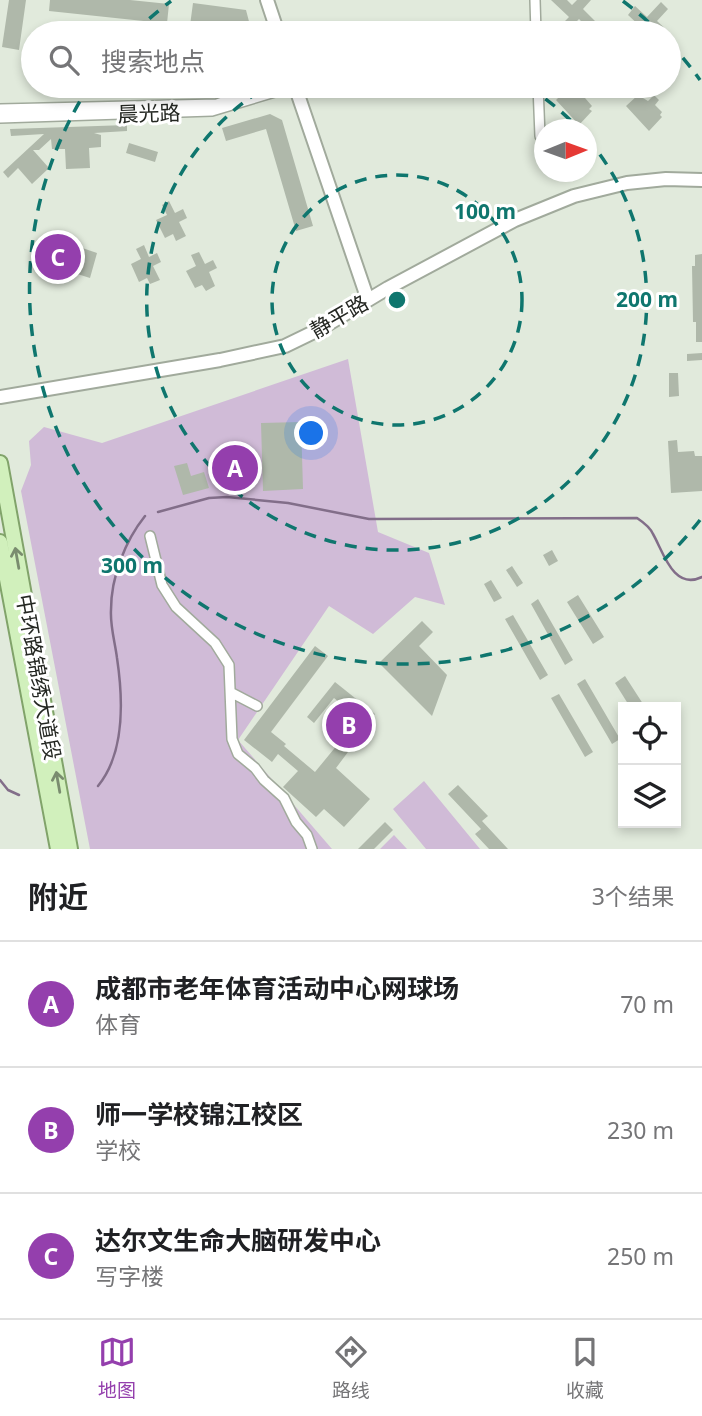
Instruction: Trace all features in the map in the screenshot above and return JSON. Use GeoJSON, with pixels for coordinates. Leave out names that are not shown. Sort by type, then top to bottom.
{"type":"FeatureCollection","features":[{"type":"Feature","properties":{"kind":"main road","name":"中环路锦绣大道段"},"geometry":{"type":"LineString","coordinates":[[0,463],[70,849]]}},
{"type":"Feature","properties":{"kind":"main road","name":"中环路锦绣大道段"},"geometry":{"type":"LineString","coordinates":[[0,542],[58,849]]}},
{"type":"Feature","properties":{"kind":"street"},"geometry":{"type":"LineString","coordinates":[[267,0],[274,21]]}},
{"type":"Feature","properties":{"kind":"street"},"geometry":{"type":"LineString","coordinates":[[535,0],[536,21]]}},
{"type":"Feature","properties":{"kind":"street","name":"晨光路"},"geometry":{"type":"LineString","coordinates":[[0,109],[217,104],[234,98]]}},
{"type":"Feature","properties":{"kind":"street","name":"晨光路"},"geometry":{"type":"LineString","coordinates":[[0,118],[212,111],[255,98]]}},
{"type":"Feature","properties":{"kind":"street"},"geometry":{"type":"LineString","coordinates":[[299,98],[368,300]]}},
{"type":"Feature","properties":{"kind":"street"},"geometry":{"type":"LineString","coordinates":[[538,98],[539,119]]}},
{"type":"Feature","properties":{"kind":"street","name":"静平路"},"geometry":{"type":"LineString","coordinates":[[0,397],[219,360],[285,346],[515,220],[574,195],[627,183],[666,179],[702,180]]}},
{"type":"Feature","properties":{"kind":"street"},"geometry":{"type":"LineString","coordinates":[[150,536],[162,585],[176,607],[215,643],[229,665],[232,739],[238,754],[256,768],[264,780],[284,798],[296,822],[307,835],[312,849]]}},
{"type":"Feature","properties":{"kind":"street"},"geometry":{"type":"LineString","coordinates":[[232,693],[257,706]]}},
{"type":"Feature","properties":{"kind":"shaded area"},"geometry":{"type":"Polygon","coordinates":[[[348,359],[378,532],[429,553],[445,605],[415,597],[373,634],[329,606],[238,740],[332,849],[90,849],[21,491],[31,465],[29,441],[44,427],[102,443],[348,359]]]}},
{"type":"Feature","properties":{"kind":"shaded area"},"geometry":{"type":"Polygon","coordinates":[[[424,781],[480,849],[426,849],[393,809],[424,781]]]}},
{"type":"Feature","properties":{"kind":"shaded area"},"geometry":{"type":"Polygon","coordinates":[[[394,835],[407,849],[380,849],[394,835]]]}},
{"type":"Feature","properties":{"kind":"building"},"geometry":{"type":"Polygon","coordinates":[[[9,0],[26,0],[19,50],[2,47],[9,0]]]}},
{"type":"Feature","properties":{"kind":"building"},"geometry":{"type":"Polygon","coordinates":[[[50,0],[130,0],[169,4],[167,21],[49,11],[50,0]]]}},
{"type":"Feature","properties":{"kind":"building"},"geometry":{"type":"Polygon","coordinates":[[[551,0],[567,0],[572,5],[577,0],[591,0],[583,9],[595,21],[565,21],[569,17],[551,0]]]}},
{"type":"Feature","properties":{"kind":"building"},"geometry":{"type":"Polygon","coordinates":[[[661,2],[668,9],[657,21],[634,21],[628,15],[635,6],[647,17],[661,2]]]}},
{"type":"Feature","properties":{"kind":"building"},"geometry":{"type":"Polygon","coordinates":[[[193,3],[246,10],[249,21],[191,21],[193,3]]]}},
{"type":"Feature","properties":{"kind":"building"},"geometry":{"type":"Polygon","coordinates":[[[558,98],[585,98],[592,106],[589,109],[592,111],[585,119],[573,119],[556,100],[558,98]]]}},
{"type":"Feature","properties":{"kind":"building"},"geometry":{"type":"Polygon","coordinates":[[[635,98],[648,101],[657,98],[659,100],[655,105],[662,112],[662,117],[649,131],[626,106],[635,98]]]}},
{"type":"Feature","properties":{"kind":"building"},"geometry":{"type":"Polygon","coordinates":[[[270,114],[282,120],[313,226],[296,231],[266,129],[226,141],[222,128],[270,114]]]}},
{"type":"Feature","properties":{"kind":"building"},"geometry":{"type":"Polygon","coordinates":[[[127,125],[127,131],[94,133],[101,135],[101,147],[89,148],[90,168],[66,169],[65,149],[52,149],[51,139],[39,150],[33,150],[49,168],[32,184],[18,168],[8,178],[3,172],[44,134],[11,136],[10,129],[127,125]]]}},
{"type":"Feature","properties":{"kind":"building"},"geometry":{"type":"Polygon","coordinates":[[[129,143],[158,152],[155,162],[126,153],[129,143]]]}},
{"type":"Feature","properties":{"kind":"building"},"geometry":{"type":"Polygon","coordinates":[[[169,201],[175,213],[183,209],[187,218],[179,222],[186,236],[176,241],[173,234],[165,238],[156,220],[167,215],[162,205],[169,201]]]}},
{"type":"Feature","properties":{"kind":"building"},"geometry":{"type":"Polygon","coordinates":[[[56,239],[97,253],[90,278],[49,265],[56,239]]]}},
{"type":"Feature","properties":{"kind":"building"},"geometry":{"type":"Polygon","coordinates":[[[144,245],[149,257],[157,253],[161,262],[153,266],[160,280],[150,284],[147,278],[139,282],[131,264],[141,259],[136,249],[144,245]]]}},
{"type":"Feature","properties":{"kind":"building"},"geometry":{"type":"Polygon","coordinates":[[[199,252],[205,264],[213,260],[217,268],[209,272],[215,286],[206,291],[202,285],[195,288],[186,271],[196,266],[191,255],[199,252]]]}},
{"type":"Feature","properties":{"kind":"building"},"geometry":{"type":"Polygon","coordinates":[[[702,254],[702,342],[696,342],[692,266],[695,266],[695,255],[702,254]]]}},
{"type":"Feature","properties":{"kind":"building"},"geometry":{"type":"Polygon","coordinates":[[[702,353],[702,360],[687,361],[687,354],[702,353]]]}},
{"type":"Feature","properties":{"kind":"building"},"geometry":{"type":"Polygon","coordinates":[[[669,373],[678,373],[679,396],[669,397],[669,373]]]}},
{"type":"Feature","properties":{"kind":"building"},"geometry":{"type":"Polygon","coordinates":[[[301,422],[303,489],[263,491],[261,423],[301,422]]]}},
{"type":"Feature","properties":{"kind":"building"},"geometry":{"type":"Polygon","coordinates":[[[677,440],[678,452],[694,451],[695,456],[702,456],[702,491],[671,493],[668,441],[677,440]]]}},
{"type":"Feature","properties":{"kind":"building"},"geometry":{"type":"Polygon","coordinates":[[[187,463],[191,476],[204,472],[209,488],[183,495],[174,466],[187,463]]]}},
{"type":"Feature","properties":{"kind":"building"},"geometry":{"type":"Polygon","coordinates":[[[552,550],[558,561],[549,566],[543,555],[552,550]]]}},
{"type":"Feature","properties":{"kind":"building"},"geometry":{"type":"Polygon","coordinates":[[[512,566],[523,583],[517,587],[506,570],[512,566]]]}},
{"type":"Feature","properties":{"kind":"building"},"geometry":{"type":"Polygon","coordinates":[[[491,580],[502,598],[494,602],[484,584],[491,580]]]}},
{"type":"Feature","properties":{"kind":"building"},"geometry":{"type":"Polygon","coordinates":[[[578,595],[604,637],[593,644],[567,602],[578,595]]]}},
{"type":"Feature","properties":{"kind":"building"},"geometry":{"type":"Polygon","coordinates":[[[538,599],[573,660],[565,665],[531,604],[538,599]]]}},
{"type":"Feature","properties":{"kind":"building"},"geometry":{"type":"Polygon","coordinates":[[[513,615],[548,675],[540,680],[505,619],[513,615]]]}},
{"type":"Feature","properties":{"kind":"building"},"geometry":{"type":"Polygon","coordinates":[[[422,621],[433,632],[419,646],[447,675],[432,716],[379,663],[422,621]]]}},
{"type":"Feature","properties":{"kind":"building"},"geometry":{"type":"Polygon","coordinates":[[[315,646],[328,656],[271,732],[315,772],[338,744],[348,752],[336,768],[370,799],[344,827],[324,809],[316,817],[283,787],[298,771],[278,754],[272,762],[244,740],[315,646]]]}},
{"type":"Feature","properties":{"kind":"building"},"geometry":{"type":"Polygon","coordinates":[[[625,676],[642,702],[627,702],[615,683],[625,676]]]}},
{"type":"Feature","properties":{"kind":"building"},"geometry":{"type":"Polygon","coordinates":[[[585,679],[618,736],[618,740],[612,744],[577,684],[585,679]]]}},
{"type":"Feature","properties":{"kind":"building"},"geometry":{"type":"Polygon","coordinates":[[[335,682],[375,714],[366,724],[334,698],[314,723],[307,717],[335,682]]]}},
{"type":"Feature","properties":{"kind":"building"},"geometry":{"type":"Polygon","coordinates":[[[559,694],[593,752],[585,757],[551,698],[559,694]]]}},
{"type":"Feature","properties":{"kind":"building"},"geometry":{"type":"Polygon","coordinates":[[[458,785],[488,816],[482,821],[508,849],[489,849],[475,834],[481,829],[448,794],[458,785]]]}},
{"type":"Feature","properties":{"kind":"building"},"geometry":{"type":"Polygon","coordinates":[[[385,822],[393,830],[374,849],[358,849],[385,822]]]}},
{"type":"Feature","properties":{"kind":"waterway"},"geometry":{"type":"LineString","coordinates":[[158,512],[209,498],[227,497],[288,503],[369,519],[637,518],[650,529],[676,574],[692,580],[702,577]]}},
{"type":"Feature","properties":{"kind":"waterway"},"geometry":{"type":"LineString","coordinates":[[98,786],[113,758],[120,725],[119,674],[111,616],[116,572],[125,548],[145,516]]}},
{"type":"Feature","properties":{"kind":"waterway"},"geometry":{"type":"LineString","coordinates":[[0,780],[8,790],[19,795]]}},
{"type":"Feature","properties":{"kind":"place","name":"达尔文生命大脑研发中心"},"geometry":{"type":"Point","coordinates":[58,257]}},
{"type":"Feature","properties":{"kind":"place","name":"成都市老年体育活动中心网球场"},"geometry":{"type":"Point","coordinates":[235,468]}},
{"type":"Feature","properties":{"kind":"place","name":"师一学校锦江校区"},"geometry":{"type":"Point","coordinates":[349,725]}}]}
